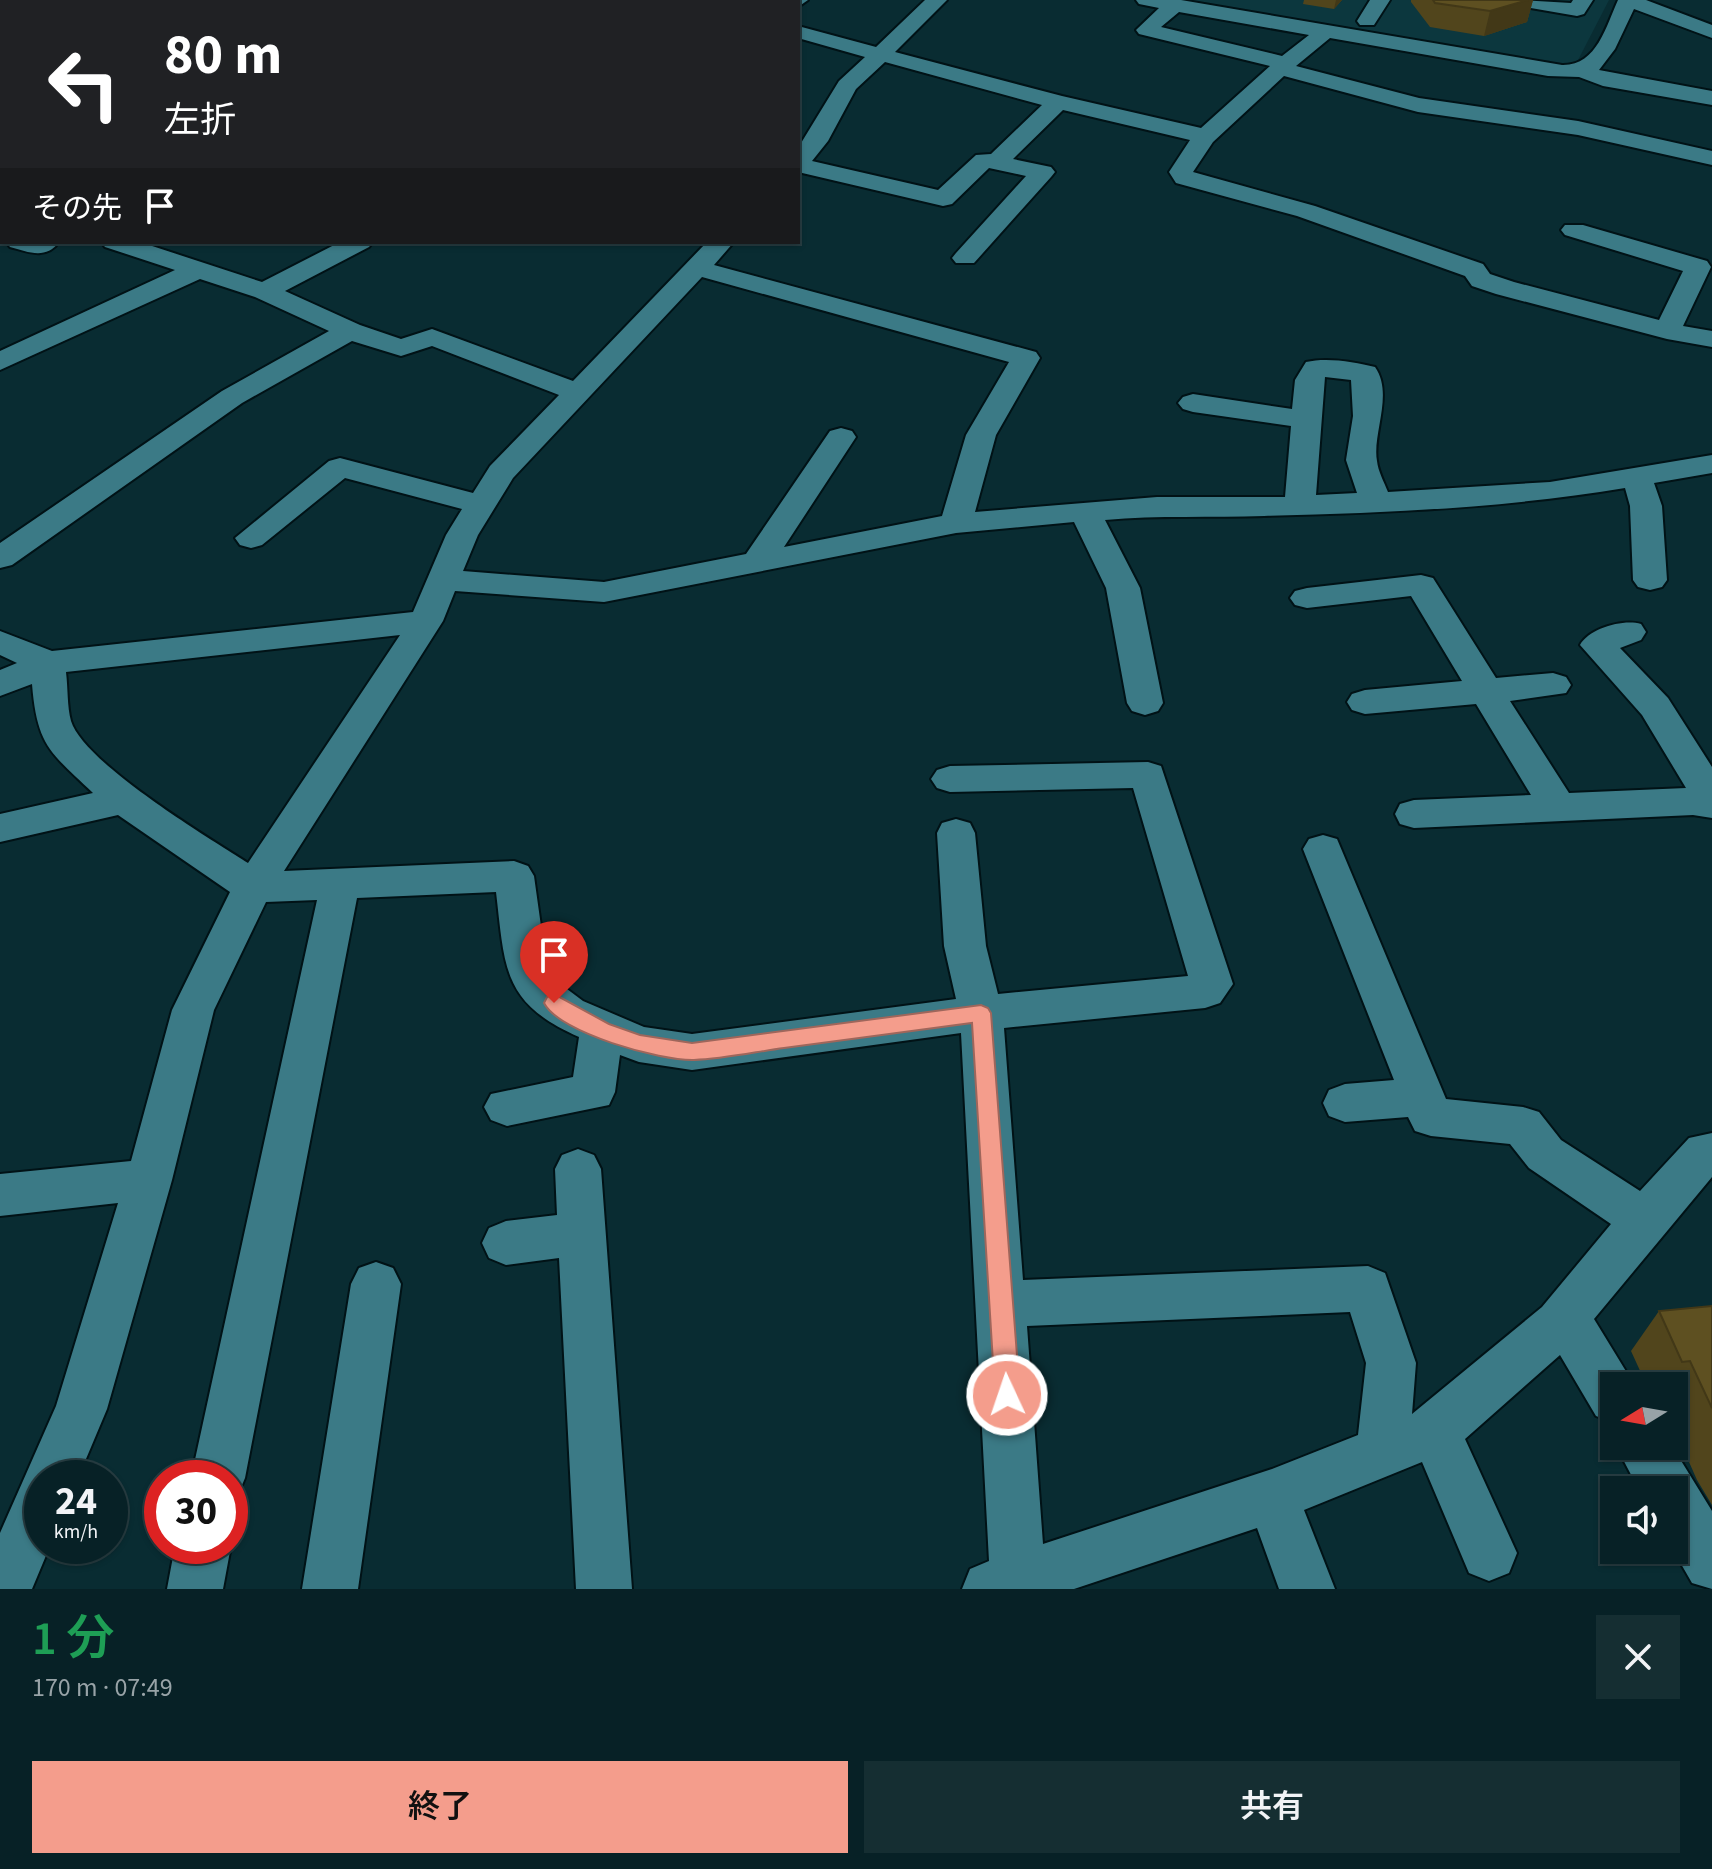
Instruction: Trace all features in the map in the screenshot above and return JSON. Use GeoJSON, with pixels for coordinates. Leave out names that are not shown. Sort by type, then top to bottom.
{"type":"FeatureCollection","features":[{"type":"Feature","properties":{"kind":"street"},"geometry":{"type":"LineString","coordinates":[[800,162],[816,141],[847,86],[937,0]]}},
{"type":"Feature","properties":{"kind":"street"},"geometry":{"type":"LineString","coordinates":[[1146,0],[1548,70],[1580,70],[1603,79],[1712,98]]}},
{"type":"Feature","properties":{"kind":"street"},"geometry":{"type":"LineString","coordinates":[[1367,21],[1380,0]]}},
{"type":"Feature","properties":{"kind":"street"},"geometry":{"type":"LineString","coordinates":[[1531,0],[1532,3],[1592,18],[1628,0],[1712,32]]}},
{"type":"Feature","properties":{"kind":"street"},"geometry":{"type":"LineString","coordinates":[[1175,5],[1146,30],[1418,105],[1578,128],[1712,158]]}},
{"type":"Feature","properties":{"kind":"street"},"geometry":{"type":"LineString","coordinates":[[1580,70],[1597,63],[1592,18]]}},
{"type":"Feature","properties":{"kind":"street"},"geometry":{"type":"LineString","coordinates":[[1325,32],[1204,136],[1186,159],[1181,172],[1184,178],[1192,183],[1306,211],[1474,270],[1481,280],[1505,288],[1667,331],[1712,339]]}},
{"type":"Feature","properties":{"kind":"street"},"geometry":{"type":"LineString","coordinates":[[800,33],[878,56],[1204,136]]}},
{"type":"Feature","properties":{"kind":"street"},"geometry":{"type":"LineString","coordinates":[[996,162],[1058,102]]}},
{"type":"Feature","properties":{"kind":"street"},"geometry":{"type":"LineString","coordinates":[[804,110],[829,116]]}},
{"type":"Feature","properties":{"kind":"street"},"geometry":{"type":"LineString","coordinates":[[800,165],[943,199],[984,160],[1043,172],[965,258]]}},
{"type":"Feature","properties":{"kind":"street"},"geometry":{"type":"LineString","coordinates":[[1574,230],[1698,267],[1667,331]]}},
{"type":"Feature","properties":{"kind":"street"},"geometry":{"type":"LineString","coordinates":[[120,244],[264,291],[350,331],[401,348],[432,337],[577,392]]}},
{"type":"Feature","properties":{"kind":"street"},"geometry":{"type":"LineString","coordinates":[[0,362],[192,266],[210,244]]}},
{"type":"Feature","properties":{"kind":"street"},"geometry":{"type":"LineString","coordinates":[[264,291],[356,244]]}},
{"type":"Feature","properties":{"kind":"street"},"geometry":{"type":"LineString","coordinates":[[59,1460],[81,1409],[149,1180],[193,1010],[253,887],[426,621],[462,535],[501,473],[707,250],[1026,358],[981,435],[956,523]]}},
{"type":"Feature","properties":{"kind":"street"},"geometry":{"type":"LineString","coordinates":[[0,558],[232,397],[350,331]]}},
{"type":"Feature","properties":{"kind":"street"},"geometry":{"type":"LineString","coordinates":[[1300,504],[1309,380],[1316,368],[1365,362],[1368,416],[1361,460],[1376,502]]}},
{"type":"Feature","properties":{"kind":"street"},"geometry":{"type":"LineString","coordinates":[[1193,403],[1307,420]]}},
{"type":"Feature","properties":{"kind":"street"},"geometry":{"type":"LineString","coordinates":[[756,564],[841,437]]}},
{"type":"Feature","properties":{"kind":"street"},"geometry":{"type":"LineString","coordinates":[[445,580],[604,592],[956,523],[1084,510],[1376,502],[1550,491],[1712,464]]}},
{"type":"Feature","properties":{"kind":"street"},"geometry":{"type":"LineString","coordinates":[[251,538],[340,467],[479,504]]}},
{"type":"Feature","properties":{"kind":"street"},"geometry":{"type":"LineString","coordinates":[[1637,477],[1646,506],[1650,580]]}},
{"type":"Feature","properties":{"kind":"street"},"geometry":{"type":"LineString","coordinates":[[1084,510],[1123,588],[1145,703]]}},
{"type":"Feature","properties":{"kind":"street"},"geometry":{"type":"LineString","coordinates":[[1307,598],[1421,585],[1557,806]]}},
{"type":"Feature","properties":{"kind":"street"},"geometry":{"type":"LineString","coordinates":[[0,684],[48,663],[426,621]]}},
{"type":"Feature","properties":{"kind":"street"},"geometry":{"type":"LineString","coordinates":[[1629,632],[1597,645],[1655,707],[1712,798]]}},
{"type":"Feature","properties":{"kind":"street"},"geometry":{"type":"LineString","coordinates":[[0,642],[48,663]]}},
{"type":"Feature","properties":{"kind":"street"},"geometry":{"type":"LineString","coordinates":[[48,663],[53,721],[65,745],[124,800],[253,887],[514,876],[525,962],[540,992],[568,1013],[639,1044],[692,1052],[981,1013],[1205,991],[1212,984],[1148,775],[950,779]]}},
{"type":"Feature","properties":{"kind":"street"},"geometry":{"type":"LineString","coordinates":[[1365,702],[1553,685]]}},
{"type":"Feature","properties":{"kind":"street"},"geometry":{"type":"LineString","coordinates":[[0,828],[124,800]]}},
{"type":"Feature","properties":{"kind":"street"},"geometry":{"type":"LineString","coordinates":[[1414,814],[1693,801],[1712,804]]}},
{"type":"Feature","properties":{"kind":"street"},"geometry":{"type":"LineString","coordinates":[[956,833],[965,946],[981,1013],[1002,1304],[1004,1583],[1272,1496],[1435,1431],[1565,1316],[1705,1152],[1712,1153]]}},
{"type":"Feature","properties":{"kind":"street"},"geometry":{"type":"LineString","coordinates":[[1323,849],[1431,1117],[1523,1126],[1545,1154],[1644,1220]]}},
{"type":"Feature","properties":{"kind":"street"},"geometry":{"type":"LineString","coordinates":[[222,1460],[340,884]]}},
{"type":"Feature","properties":{"kind":"street"},"geometry":{"type":"LineString","coordinates":[[507,1107],[593,1092],[602,1030]]}},
{"type":"Feature","properties":{"kind":"street"},"geometry":{"type":"LineString","coordinates":[[1345,1103],[1422,1097]]}},
{"type":"Feature","properties":{"kind":"street"},"geometry":{"type":"LineString","coordinates":[[578,1169],[604,1589]]}},
{"type":"Feature","properties":{"kind":"street"},"geometry":{"type":"LineString","coordinates":[[0,1195],[149,1180]]}},
{"type":"Feature","properties":{"kind":"street"},"geometry":{"type":"LineString","coordinates":[[506,1243],[582,1234]]}},
{"type":"Feature","properties":{"kind":"street"},"geometry":{"type":"LineString","coordinates":[[330,1589],[376,1284]]}},
{"type":"Feature","properties":{"kind":"street"},"geometry":{"type":"LineString","coordinates":[[1002,1304],[1368,1289],[1391,1363],[1383,1451]]}},
{"type":"Feature","properties":{"kind":"street"},"geometry":{"type":"LineString","coordinates":[[1565,1316],[1600,1375]]}},
{"type":"Feature","properties":{"kind":"street"},"geometry":{"type":"LineString","coordinates":[[1435,1431],[1489,1553]]}},
{"type":"Feature","properties":{"kind":"street"},"geometry":{"type":"LineString","coordinates":[[1272,1496],[1307,1589]]}},
{"type":"Feature","properties":{"kind":"street"},"geometry":{"type":"LineString","coordinates":[[1688,1523],[1712,1563]]}},
{"type":"Feature","properties":{"kind":"street"},"geometry":{"type":"LineString","coordinates":[[4,1589],[24,1542]]}},
{"type":"Feature","properties":{"kind":"street"},"geometry":{"type":"LineString","coordinates":[[195,1589],[200,1564]]}},
{"type":"Feature","properties":{"kind":"shaded area"},"geometry":{"type":"Polygon","coordinates":[[[1161,0],[1609,0],[1576,64],[1548,68],[1161,0]]]}},
{"type":"Feature","properties":{"kind":"building"},"geometry":{"type":"Polygon","coordinates":[[[1433,0],[1528,0],[1490,11],[1435,3],[1433,0]]]}},
{"type":"Feature","properties":{"kind":"building"},"geometry":{"type":"Polygon","coordinates":[[[1712,1306],[1712,1408],[1690,1361],[1682,1362],[1659,1311],[1712,1306]]]}},
{"type":"Feature","properties":{"kind":"route"},"geometry":{"type":"LineString","coordinates":[[554,1003],[602,1030],[639,1044],[692,1052],[981,1013],[1007,1395]]}}]}
